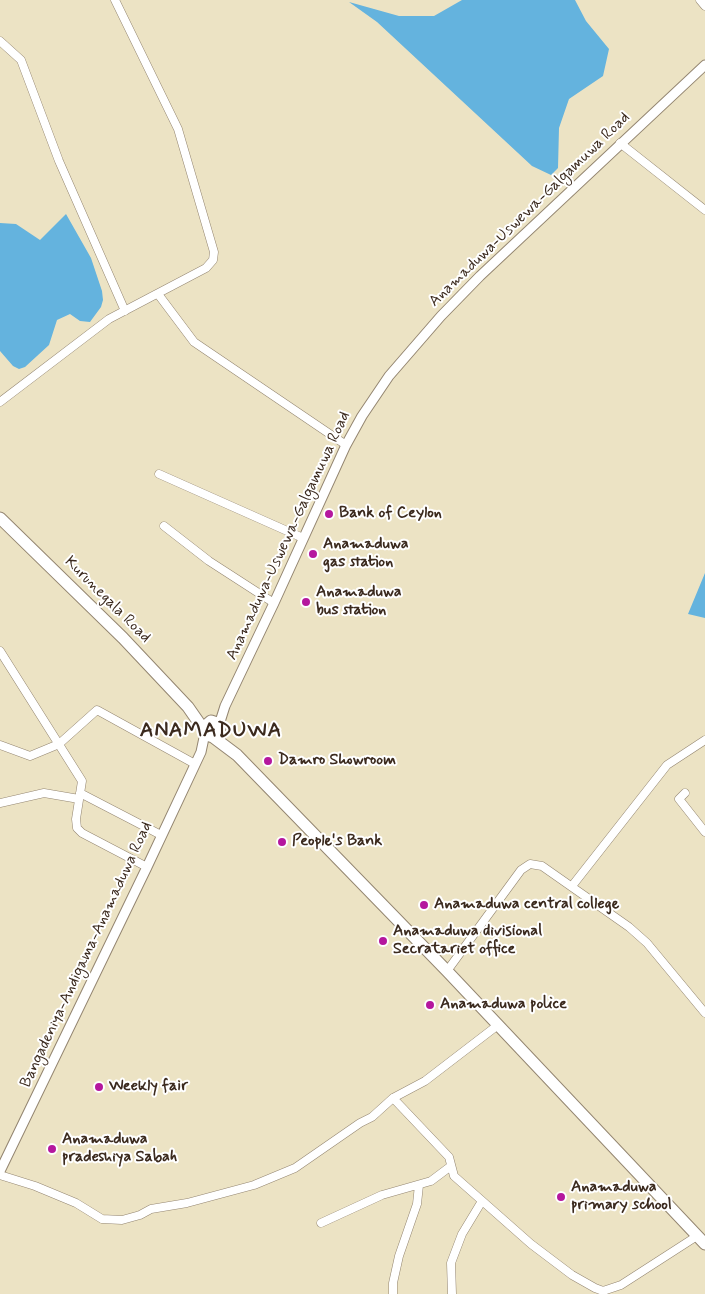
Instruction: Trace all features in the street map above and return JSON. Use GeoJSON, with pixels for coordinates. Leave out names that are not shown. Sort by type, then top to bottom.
{"type":"FeatureCollection","features":[{"type":"Feature","properties":{"kind":"highway","name":"Kurunegala Road"},"geometry":{"type":"LineString","coordinates":[[0,518],[123,638],[188,707],[212,729],[447,971],[701,1240]]}},
{"type":"Feature","properties":{"kind":"main road","name":"Anamaduwa-Uswewa-Galgamuwa Road"},"geometry":{"type":"LineString","coordinates":[[212,729],[225,706],[274,603],[346,445],[362,416],[390,376],[441,316],[480,276],[705,65]]}},
{"type":"Feature","properties":{"kind":"main road","name":"Bangadeniya-Andigama-Anamaduwa Road"},"geometry":{"type":"LineString","coordinates":[[0,1171],[212,729]]}},
{"type":"Feature","properties":{"kind":"street"},"geometry":{"type":"LineString","coordinates":[[0,402],[109,319],[206,268],[213,260],[214,252],[178,128],[115,0]]}},
{"type":"Feature","properties":{"kind":"street"},"geometry":{"type":"LineString","coordinates":[[700,0],[705,6]]}},
{"type":"Feature","properties":{"kind":"street"},"geometry":{"type":"LineString","coordinates":[[0,41],[21,60],[59,161],[126,311]]}},
{"type":"Feature","properties":{"kind":"street"},"geometry":{"type":"LineString","coordinates":[[620,143],[705,210]]}},
{"type":"Feature","properties":{"kind":"street"},"geometry":{"type":"LineString","coordinates":[[158,294],[194,342],[346,445]]}},
{"type":"Feature","properties":{"kind":"street"},"geometry":{"type":"LineString","coordinates":[[159,474],[303,538]]}},
{"type":"Feature","properties":{"kind":"street"},"geometry":{"type":"LineString","coordinates":[[164,526],[208,561],[274,603]]}},
{"type":"Feature","properties":{"kind":"street"},"geometry":{"type":"LineString","coordinates":[[0,651],[82,781],[76,819],[77,828],[82,833],[147,867]]}},
{"type":"Feature","properties":{"kind":"street"},"geometry":{"type":"LineString","coordinates":[[0,746],[30,756],[59,744],[97,710],[194,764]]}},
{"type":"Feature","properties":{"kind":"street"},"geometry":{"type":"LineString","coordinates":[[572,886],[667,765],[705,740]]}},
{"type":"Feature","properties":{"kind":"street"},"geometry":{"type":"LineString","coordinates":[[685,793],[679,799],[705,832]]}},
{"type":"Feature","properties":{"kind":"street"},"geometry":{"type":"LineString","coordinates":[[0,803],[44,794],[79,796],[161,835]]}},
{"type":"Feature","properties":{"kind":"street"},"geometry":{"type":"LineString","coordinates":[[447,971],[521,870],[530,864],[542,866],[572,886],[647,943],[705,1013]]}},
{"type":"Feature","properties":{"kind":"street"},"geometry":{"type":"LineString","coordinates":[[0,1175],[60,1196],[102,1220],[122,1220],[140,1216],[151,1209],[187,1203],[254,1185],[295,1168],[360,1123],[372,1118],[394,1098],[425,1081],[498,1025]]}},
{"type":"Feature","properties":{"kind":"street"},"geometry":{"type":"LineString","coordinates":[[394,1098],[449,1157],[454,1176],[531,1244],[572,1275],[595,1288],[603,1291],[621,1285],[701,1240]]}},
{"type":"Feature","properties":{"kind":"street"},"geometry":{"type":"LineString","coordinates":[[321,1223],[382,1195],[431,1181],[451,1166]]}},
{"type":"Feature","properties":{"kind":"street"},"geometry":{"type":"LineString","coordinates":[[393,1294],[393,1283],[399,1256],[417,1204],[419,1185]]}},
{"type":"Feature","properties":{"kind":"street"},"geometry":{"type":"LineString","coordinates":[[452,1294],[452,1263],[462,1234],[482,1201]]}},
{"type":"Feature","properties":{"kind":"water"},"geometry":{"type":"Polygon","coordinates":[[[462,0],[575,0],[586,21],[609,49],[603,76],[569,99],[559,128],[558,168],[551,175],[532,166],[377,22],[349,2],[399,16],[434,16],[462,0]]]}},
{"type":"Feature","properties":{"kind":"water"},"geometry":{"type":"Polygon","coordinates":[[[66,214],[91,258],[102,291],[103,300],[101,307],[90,322],[80,321],[70,314],[57,320],[49,345],[25,367],[19,369],[13,366],[0,351],[0,223],[16,224],[40,240],[66,214]]]}},
{"type":"Feature","properties":{"kind":"water"},"geometry":{"type":"Polygon","coordinates":[[[705,573],[705,618],[688,614],[705,573]]]}},
{"type":"Feature","properties":{"kind":"place","name":"Bank of Ceylon"},"geometry":{"type":"Point","coordinates":[329,514]}},
{"type":"Feature","properties":{"kind":"place","name":"Anamaduwa gas station"},"geometry":{"type":"Point","coordinates":[313,554]}},
{"type":"Feature","properties":{"kind":"place","name":"Anamaduwa bus station"},"geometry":{"type":"Point","coordinates":[306,602]}},
{"type":"Feature","properties":{"kind":"place","name":"Damro Showroom"},"geometry":{"type":"Point","coordinates":[268,761]}},
{"type":"Feature","properties":{"kind":"place","name":"People's Bank"},"geometry":{"type":"Point","coordinates":[282,842]}},
{"type":"Feature","properties":{"kind":"place","name":"Anamaduwa central college"},"geometry":{"type":"Point","coordinates":[424,905]}},
{"type":"Feature","properties":{"kind":"place","name":"Anamaduwa divisional Secratariet office"},"geometry":{"type":"Point","coordinates":[383,941]}},
{"type":"Feature","properties":{"kind":"place","name":"Anamaduwa police"},"geometry":{"type":"Point","coordinates":[430,1005]}},
{"type":"Feature","properties":{"kind":"place","name":"Weekly fair"},"geometry":{"type":"Point","coordinates":[99,1087]}},
{"type":"Feature","properties":{"kind":"place","name":"Anamaduwa pradeshiya Sabah"},"geometry":{"type":"Point","coordinates":[52,1149]}},
{"type":"Feature","properties":{"kind":"place","name":"Anamaduwa primary school"},"geometry":{"type":"Point","coordinates":[561,1197]}},
{"type":"Feature","properties":{"kind":"district","name":"ANAMADUWA"},"geometry":{"type":"Point","coordinates":[211,732]}}]}
